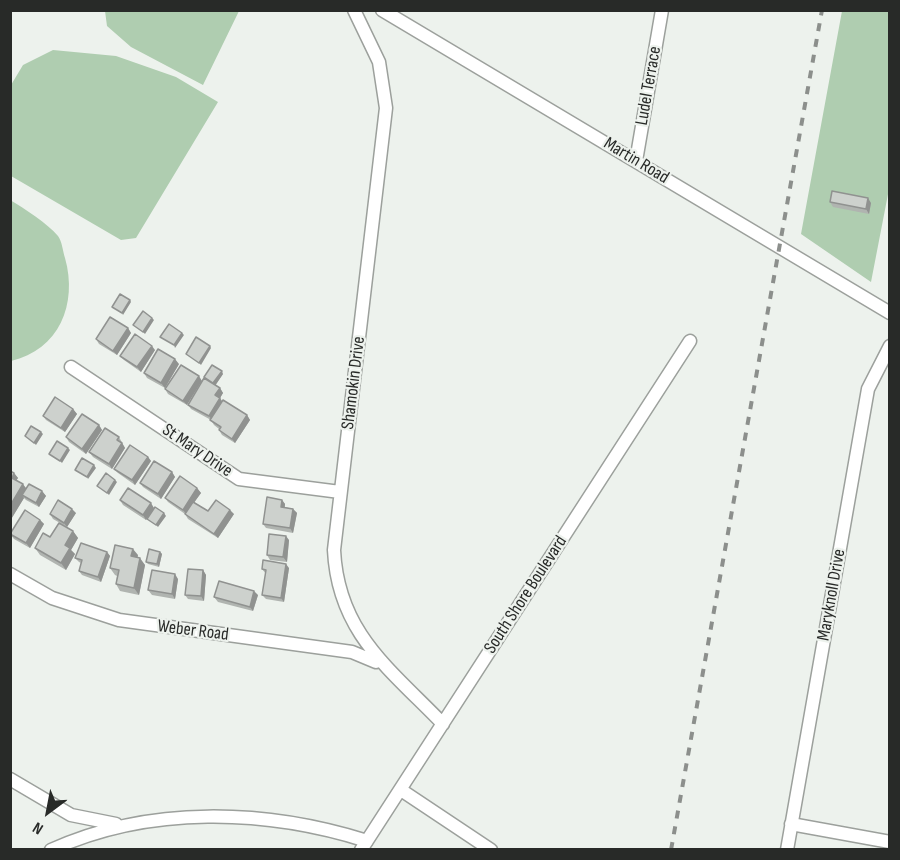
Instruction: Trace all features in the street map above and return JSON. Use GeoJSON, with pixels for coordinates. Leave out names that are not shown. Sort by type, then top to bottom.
{"type":"FeatureCollection","features":[{"type":"Feature","properties":{"kind":"street","name":"Shamokin Drive"},"geometry":{"type":"LineString","coordinates":[[354,10],[379,62],[386,108],[334,550],[339,593],[361,637],[382,665],[443,724]]}},
{"type":"Feature","properties":{"kind":"street","name":"Martin Road"},"geometry":{"type":"LineString","coordinates":[[382,10],[890,313]]}},
{"type":"Feature","properties":{"kind":"street","name":"Ludel Terrace"},"geometry":{"type":"LineString","coordinates":[[636,161],[662,10]]}},
{"type":"Feature","properties":{"kind":"street","name":"South Shore Boulevard"},"geometry":{"type":"LineString","coordinates":[[364,845],[690,341]]}},
{"type":"Feature","properties":{"kind":"street","name":"Maryknoll Drive"},"geometry":{"type":"LineString","coordinates":[[787,849],[868,389],[890,346]]}},
{"type":"Feature","properties":{"kind":"street","name":"St Mary Drive"},"geometry":{"type":"LineString","coordinates":[[70,367],[239,479],[340,492]]}},
{"type":"Feature","properties":{"kind":"street","name":"Weber Road"},"geometry":{"type":"LineString","coordinates":[[10,574],[52,598],[119,620],[352,652],[382,665]]}},
{"type":"Feature","properties":{"kind":"street"},"geometry":{"type":"LineString","coordinates":[[10,779],[71,814],[111,824],[186,818],[262,818],[308,825],[364,845]]}},
{"type":"Feature","properties":{"kind":"street"},"geometry":{"type":"LineString","coordinates":[[400,790],[491,849]]}},
{"type":"Feature","properties":{"kind":"street"},"geometry":{"type":"LineString","coordinates":[[51,849],[96,832],[129,824]]}},
{"type":"Feature","properties":{"kind":"street"},"geometry":{"type":"LineString","coordinates":[[791,824],[890,842]]}},
{"type":"Feature","properties":{"kind":"green space"},"geometry":{"type":"Polygon","coordinates":[[[105,10],[239,11],[203,85],[131,47],[107,26],[105,10]]]}},
{"type":"Feature","properties":{"kind":"green space"},"geometry":{"type":"Polygon","coordinates":[[[842,11],[889,11],[889,189],[871,282],[801,234],[842,11]]]}},
{"type":"Feature","properties":{"kind":"green space"},"geometry":{"type":"Polygon","coordinates":[[[53,50],[116,56],[176,77],[218,102],[136,238],[121,240],[11,176],[11,85],[23,65],[53,50]]]}},
{"type":"Feature","properties":{"kind":"green space"},"geometry":{"type":"Polygon","coordinates":[[[10,200],[42,221],[59,238],[68,275],[69,292],[61,323],[53,336],[42,347],[11,361],[10,200]]]}},
{"type":"Feature","properties":{"kind":"building"},"geometry":{"type":"Polygon","coordinates":[[[832,191],[868,198],[866,209],[830,202],[832,191]]]}},
{"type":"Feature","properties":{"kind":"building"},"geometry":{"type":"Polygon","coordinates":[[[120,294],[130,300],[122,313],[112,307],[120,294]]]}},
{"type":"Feature","properties":{"kind":"building"},"geometry":{"type":"Polygon","coordinates":[[[143,311],[152,318],[143,332],[133,325],[143,311]]]}},
{"type":"Feature","properties":{"kind":"building"},"geometry":{"type":"Polygon","coordinates":[[[110,317],[128,328],[113,351],[96,339],[110,317]]]}},
{"type":"Feature","properties":{"kind":"building"},"geometry":{"type":"Polygon","coordinates":[[[169,324],[182,333],[174,345],[160,337],[169,324]]]}},
{"type":"Feature","properties":{"kind":"building"},"geometry":{"type":"Polygon","coordinates":[[[135,334],[152,346],[137,367],[120,356],[135,334]]]}},
{"type":"Feature","properties":{"kind":"building"},"geometry":{"type":"Polygon","coordinates":[[[196,337],[210,346],[199,363],[186,354],[196,337]]]}},
{"type":"Feature","properties":{"kind":"building"},"geometry":{"type":"Polygon","coordinates":[[[158,349],[175,359],[161,383],[144,373],[158,349]]]}},
{"type":"Feature","properties":{"kind":"building"},"geometry":{"type":"Polygon","coordinates":[[[181,365],[199,376],[183,401],[165,389],[181,365]]]}},
{"type":"Feature","properties":{"kind":"building"},"geometry":{"type":"Polygon","coordinates":[[[212,365],[222,371],[213,383],[204,377],[212,365]]]}},
{"type":"Feature","properties":{"kind":"building"},"geometry":{"type":"Polygon","coordinates":[[[204,378],[220,388],[215,395],[220,398],[209,416],[188,405],[204,378]]]}},
{"type":"Feature","properties":{"kind":"building"},"geometry":{"type":"Polygon","coordinates":[[[55,397],[73,409],[61,428],[43,416],[55,397]]]}},
{"type":"Feature","properties":{"kind":"building"},"geometry":{"type":"Polygon","coordinates":[[[223,400],[247,415],[232,439],[219,430],[221,427],[210,420],[223,400]]]}},
{"type":"Feature","properties":{"kind":"building"},"geometry":{"type":"Polygon","coordinates":[[[82,414],[99,425],[82,449],[66,437],[82,414]]]}},
{"type":"Feature","properties":{"kind":"building"},"geometry":{"type":"Polygon","coordinates":[[[31,426],[41,432],[34,443],[25,436],[31,426]]]}},
{"type":"Feature","properties":{"kind":"building"},"geometry":{"type":"Polygon","coordinates":[[[105,428],[119,437],[117,440],[122,443],[109,464],[89,452],[105,428]]]}},
{"type":"Feature","properties":{"kind":"building"},"geometry":{"type":"Polygon","coordinates":[[[57,441],[68,448],[60,461],[49,454],[57,441]]]}},
{"type":"Feature","properties":{"kind":"building"},"geometry":{"type":"Polygon","coordinates":[[[130,445],[148,457],[132,480],[114,469],[130,445]]]}},
{"type":"Feature","properties":{"kind":"building"},"geometry":{"type":"Polygon","coordinates":[[[82,458],[94,465],[87,477],[75,470],[82,458]]]}},
{"type":"Feature","properties":{"kind":"building"},"geometry":{"type":"Polygon","coordinates":[[[154,461],[172,472],[158,494],[140,483],[154,461]]]}},
{"type":"Feature","properties":{"kind":"building"},"geometry":{"type":"Polygon","coordinates":[[[106,473],[115,480],[107,493],[97,486],[106,473]]]}},
{"type":"Feature","properties":{"kind":"building"},"geometry":{"type":"Polygon","coordinates":[[[180,476],[197,488],[183,510],[165,498],[180,476]]]}},
{"type":"Feature","properties":{"kind":"building"},"geometry":{"type":"Polygon","coordinates":[[[10,477],[23,484],[10,506],[10,477]]]}},
{"type":"Feature","properties":{"kind":"building"},"geometry":{"type":"Polygon","coordinates":[[[29,484],[42,491],[36,503],[22,495],[29,484]]]}},
{"type":"Feature","properties":{"kind":"building"},"geometry":{"type":"Polygon","coordinates":[[[128,488],[151,503],[143,515],[120,500],[128,488]]]}},
{"type":"Feature","properties":{"kind":"building"},"geometry":{"type":"Polygon","coordinates":[[[267,497],[282,500],[281,507],[293,509],[290,528],[263,524],[267,497]]]}},
{"type":"Feature","properties":{"kind":"building"},"geometry":{"type":"Polygon","coordinates":[[[58,500],[72,509],[64,523],[50,514],[58,500]]]}},
{"type":"Feature","properties":{"kind":"building"},"geometry":{"type":"Polygon","coordinates":[[[216,500],[230,510],[214,534],[185,514],[193,502],[208,511],[216,500]]]}},
{"type":"Feature","properties":{"kind":"building"},"geometry":{"type":"Polygon","coordinates":[[[155,507],[164,513],[156,525],[147,519],[155,507]]]}},
{"type":"Feature","properties":{"kind":"building"},"geometry":{"type":"Polygon","coordinates":[[[25,510],[40,520],[26,543],[10,534],[25,510]]]}},
{"type":"Feature","properties":{"kind":"building"},"geometry":{"type":"Polygon","coordinates":[[[59,523],[73,531],[65,545],[70,548],[61,563],[35,548],[43,533],[50,537],[59,523]]]}},
{"type":"Feature","properties":{"kind":"building"},"geometry":{"type":"Polygon","coordinates":[[[269,534],[286,536],[283,557],[267,555],[269,534]]]}},
{"type":"Feature","properties":{"kind":"building"},"geometry":{"type":"Polygon","coordinates":[[[81,543],[107,552],[98,577],[79,571],[82,560],[75,558],[81,543]]]}},
{"type":"Feature","properties":{"kind":"building"},"geometry":{"type":"Polygon","coordinates":[[[115,545],[133,549],[131,556],[140,558],[134,588],[116,584],[119,570],[110,568],[115,545]]]}},
{"type":"Feature","properties":{"kind":"building"},"geometry":{"type":"Polygon","coordinates":[[[149,549],[160,552],[157,564],[146,562],[149,549]]]}},
{"type":"Feature","properties":{"kind":"building"},"geometry":{"type":"Polygon","coordinates":[[[263,560],[286,564],[281,598],[262,595],[266,570],[262,569],[263,560]]]}},
{"type":"Feature","properties":{"kind":"building"},"geometry":{"type":"Polygon","coordinates":[[[188,569],[203,570],[201,596],[185,595],[188,569]]]}},
{"type":"Feature","properties":{"kind":"building"},"geometry":{"type":"Polygon","coordinates":[[[152,570],[175,574],[172,594],[148,590],[152,570]]]}},
{"type":"Feature","properties":{"kind":"building"},"geometry":{"type":"Polygon","coordinates":[[[219,581],[254,591],[250,607],[214,597],[219,581]]]}},
{"type":"Feature","properties":{"kind":"railway"},"geometry":{"type":"LineString","coordinates":[[671,850],[822,10]]}}]}
